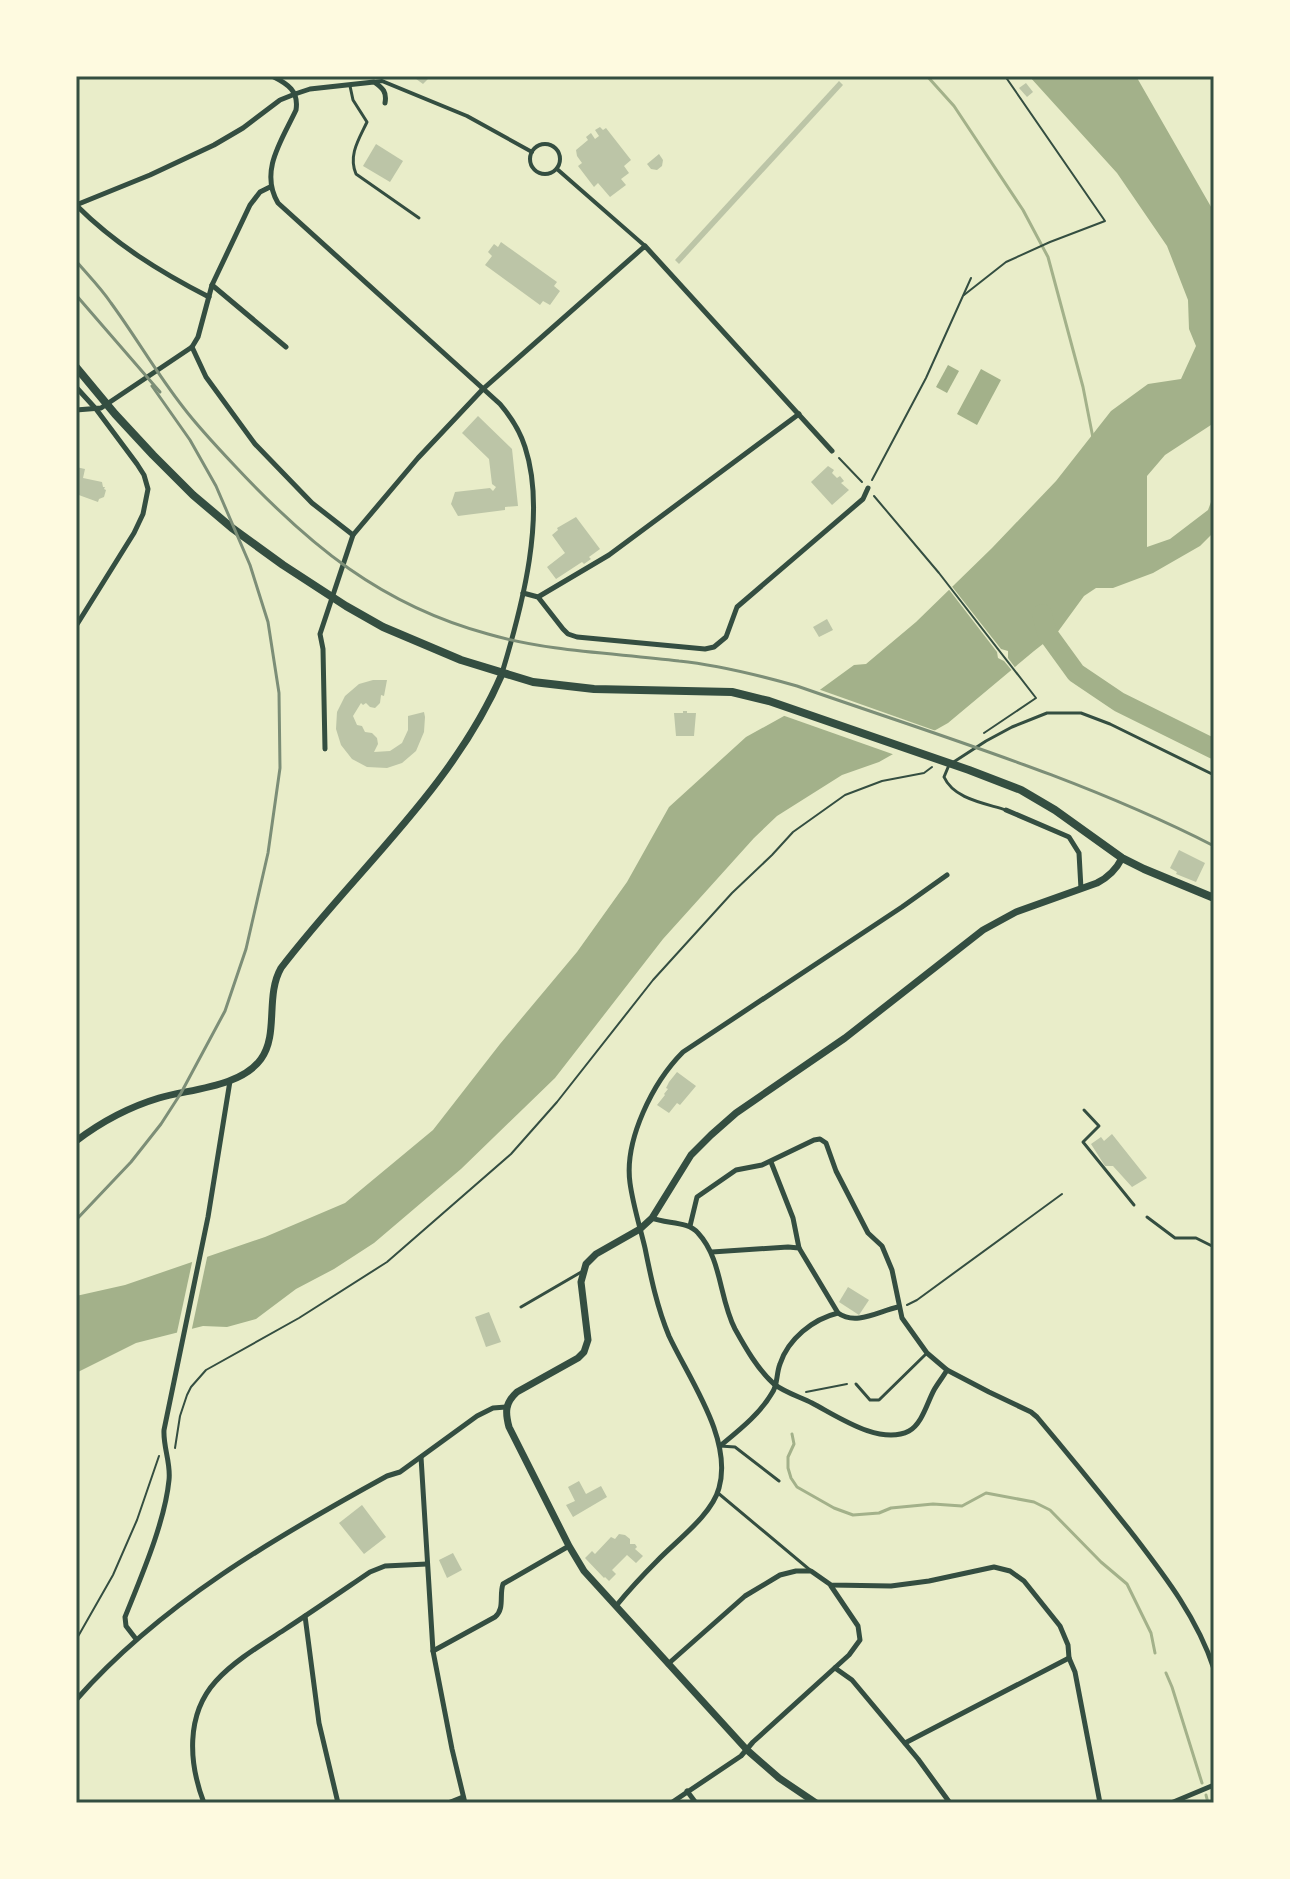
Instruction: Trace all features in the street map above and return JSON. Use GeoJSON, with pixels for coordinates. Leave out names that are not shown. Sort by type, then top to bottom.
{"type":"FeatureCollection","features":[{"type":"Feature","properties":{"kind":"main road"},"geometry":{"type":"LineString","coordinates":[[76,367],[153,455],[232,528],[346,606],[415,642],[533,682],[574,688],[732,692],[769,701],[1010,786],[1037,799],[1122,858],[1214,898]]}},
{"type":"Feature","properties":{"kind":"main road"},"geometry":{"type":"LineString","coordinates":[[76,1141],[142,1104],[230,1081],[253,1067],[265,1052],[273,991],[281,968],[385,847],[441,776],[485,709],[502,674]]}},
{"type":"Feature","properties":{"kind":"main road"},"geometry":{"type":"LineString","coordinates":[[816,1803],[779,1778],[747,1750],[584,1571],[509,1427],[506,1407],[517,1392],[578,1358],[586,1349],[588,1340],[581,1282],[586,1264],[596,1254],[640,1229],[652,1218],[691,1155],[711,1135],[736,1113],[845,1038],[983,930],[1016,912],[1108,878],[1122,858]]}},
{"type":"Feature","properties":{"kind":"street"},"geometry":{"type":"LineString","coordinates":[[272,76],[290,86],[297,102],[270,169],[270,187],[278,203],[500,404],[525,446],[529,460],[533,533],[523,593],[502,674]]}},
{"type":"Feature","properties":{"kind":"street"},"geometry":{"type":"LineString","coordinates":[[374,79],[385,92],[385,103]]}},
{"type":"Feature","properties":{"kind":"street"},"geometry":{"type":"LineString","coordinates":[[209,297],[150,265],[115,241],[76,205],[214,145],[280,100],[310,89],[374,79],[467,116],[532,152]]}},
{"type":"Feature","properties":{"kind":"street"},"geometry":{"type":"LineString","coordinates":[[545,144],[555,148],[560,156],[557,169],[548,174],[537,172],[531,163],[535,148],[545,144]]}},
{"type":"Feature","properties":{"kind":"street"},"geometry":{"type":"LineString","coordinates":[[557,169],[645,246],[832,451]]}},
{"type":"Feature","properties":{"kind":"street"},"geometry":{"type":"LineString","coordinates":[[76,410],[98,408],[192,347],[198,337],[212,285],[250,205],[260,192],[270,187]]}},
{"type":"Feature","properties":{"kind":"street"},"geometry":{"type":"LineString","coordinates":[[325,749],[324,663],[320,634],[353,535],[418,458],[483,389],[645,246]]}},
{"type":"Feature","properties":{"kind":"street"},"geometry":{"type":"LineString","coordinates":[[212,285],[286,347]]}},
{"type":"Feature","properties":{"kind":"street"},"geometry":{"type":"LineString","coordinates":[[192,347],[206,377],[255,444],[312,503],[353,535]]}},
{"type":"Feature","properties":{"kind":"street"},"geometry":{"type":"LineString","coordinates":[[76,387],[98,408],[144,475],[148,489],[143,514],[134,533],[76,626]]}},
{"type":"Feature","properties":{"kind":"street"},"geometry":{"type":"LineString","coordinates":[[538,597],[609,555],[799,414]]}},
{"type":"Feature","properties":{"kind":"street"},"geometry":{"type":"LineString","coordinates":[[523,593],[538,597],[563,629],[577,637],[705,649],[714,647],[726,637],[737,607],[863,499],[868,488]]}},
{"type":"Feature","properties":{"kind":"street"},"geometry":{"type":"LineString","coordinates":[[1006,810],[1069,837],[1079,853],[1081,889]]}},
{"type":"Feature","properties":{"kind":"street"},"geometry":{"type":"LineString","coordinates":[[616,1606],[703,1515],[718,1493],[723,1467],[720,1446],[710,1419],[668,1334],[654,1292],[630,1182],[630,1154],[650,1100],[669,1067],[691,1047],[947,875]]}},
{"type":"Feature","properties":{"kind":"street"},"geometry":{"type":"LineString","coordinates":[[136,1639],[126,1626],[125,1617],[145,1566],[169,1482],[164,1438],[167,1417],[208,1217],[230,1081]]}},
{"type":"Feature","properties":{"kind":"street"},"geometry":{"type":"LineString","coordinates":[[690,1226],[699,1194],[736,1170],[771,1162],[814,1140],[820,1139],[826,1143],[836,1171],[868,1233],[882,1246],[892,1270],[898,1307],[908,1329],[927,1353],[947,1370],[1037,1417],[1178,1595],[1202,1636],[1214,1669]]}},
{"type":"Feature","properties":{"kind":"street"},"geometry":{"type":"LineString","coordinates":[[771,1162],[793,1218],[799,1248],[838,1313],[845,1318],[859,1318],[898,1307]]}},
{"type":"Feature","properties":{"kind":"street"},"geometry":{"type":"LineString","coordinates":[[652,1218],[690,1226],[697,1231],[712,1252],[726,1306],[735,1327],[776,1386],[864,1429],[885,1435],[899,1434],[913,1429],[947,1370]]}},
{"type":"Feature","properties":{"kind":"street"},"geometry":{"type":"LineString","coordinates":[[712,1252],[799,1248]]}},
{"type":"Feature","properties":{"kind":"street"},"geometry":{"type":"LineString","coordinates":[[720,1446],[768,1400],[776,1386],[785,1350],[790,1344],[819,1319],[838,1313]]}},
{"type":"Feature","properties":{"kind":"street"},"geometry":{"type":"LineString","coordinates":[[76,1700],[136,1639],[262,1547],[400,1472],[477,1416],[493,1408],[506,1407]]}},
{"type":"Feature","properties":{"kind":"street"},"geometry":{"type":"LineString","coordinates":[[421,1457],[433,1651],[464,1800],[448,1803]]}},
{"type":"Feature","properties":{"kind":"street"},"geometry":{"type":"LineString","coordinates":[[433,1651],[500,1614],[503,1584],[569,1546]]}},
{"type":"Feature","properties":{"kind":"street"},"geometry":{"type":"LineString","coordinates":[[204,1803],[195,1775],[192,1744],[199,1709],[216,1682],[241,1660],[370,1572],[385,1566],[427,1564]]}},
{"type":"Feature","properties":{"kind":"street"},"geometry":{"type":"LineString","coordinates":[[831,1585],[891,1586],[994,1567],[1010,1571],[1024,1581],[1060,1626],[1068,1645],[1100,1803]]}},
{"type":"Feature","properties":{"kind":"street"},"geometry":{"type":"LineString","coordinates":[[668,1664],[745,1596],[780,1575],[796,1571],[811,1571],[831,1585],[858,1626],[860,1640],[849,1655],[741,1756],[671,1803]]}},
{"type":"Feature","properties":{"kind":"street"},"geometry":{"type":"LineString","coordinates":[[305,1616],[319,1723],[338,1803]]}},
{"type":"Feature","properties":{"kind":"street"},"geometry":{"type":"LineString","coordinates":[[905,1743],[1069,1658]]}},
{"type":"Feature","properties":{"kind":"street"},"geometry":{"type":"LineString","coordinates":[[835,1668],[852,1680],[950,1803]]}},
{"type":"Feature","properties":{"kind":"street"},"geometry":{"type":"LineString","coordinates":[[1171,1803],[1214,1785]]}},
{"type":"Feature","properties":{"kind":"street"},"geometry":{"type":"LineString","coordinates":[[687,1791],[696,1803]]}},
{"type":"Feature","properties":{"kind":"lane"},"geometry":{"type":"LineString","coordinates":[[350,84],[353,100],[367,122],[353,154],[352,164],[356,174],[419,218]]}},
{"type":"Feature","properties":{"kind":"lane"},"geometry":{"type":"LineString","coordinates":[[1006,810],[954,792],[944,777],[949,765],[1012,727],[1047,713],[1081,713],[1214,775]]}},
{"type":"Feature","properties":{"kind":"lane"},"geometry":{"type":"LineString","coordinates":[[1084,1110],[1099,1126],[1083,1142],[1134,1205]]}},
{"type":"Feature","properties":{"kind":"lane"},"geometry":{"type":"LineString","coordinates":[[1147,1218],[1175,1238],[1196,1238],[1214,1247]]}},
{"type":"Feature","properties":{"kind":"lane"},"geometry":{"type":"LineString","coordinates":[[521,1307],[583,1271]]}},
{"type":"Feature","properties":{"kind":"lane"},"geometry":{"type":"LineString","coordinates":[[856,1384],[870,1400],[879,1400],[927,1353]]}},
{"type":"Feature","properties":{"kind":"lane"},"geometry":{"type":"LineString","coordinates":[[720,1446],[735,1447],[779,1481]]}},
{"type":"Feature","properties":{"kind":"lane"},"geometry":{"type":"LineString","coordinates":[[718,1493],[811,1571]]}},
{"type":"Feature","properties":{"kind":"path"},"geometry":{"type":"LineString","coordinates":[[964,295],[1006,262],[1023,253],[1105,221],[1005,76]]}},
{"type":"Feature","properties":{"kind":"path"},"geometry":{"type":"LineString","coordinates":[[832,451],[868,488],[926,378],[971,278]]}},
{"type":"Feature","properties":{"kind":"path"},"geometry":{"type":"LineString","coordinates":[[880,503],[1036,698],[982,734]]}},
{"type":"Feature","properties":{"kind":"path"},"geometry":{"type":"LineString","coordinates":[[166,1452],[174,1449],[180,1416],[191,1387],[206,1370],[299,1318],[387,1262],[511,1154],[557,1102],[653,980],[793,832],[845,795],[882,781],[924,773]]}},
{"type":"Feature","properties":{"kind":"path"},"geometry":{"type":"LineString","coordinates":[[917,1300],[1062,1194]]}},
{"type":"Feature","properties":{"kind":"path"},"geometry":{"type":"LineString","coordinates":[[808,1391],[848,1383]]}},
{"type":"Feature","properties":{"kind":"path"},"geometry":{"type":"LineString","coordinates":[[76,1640],[113,1575],[137,1520],[159,1456]]}},
{"type":"Feature","properties":{"kind":"shaded area"},"geometry":{"type":"Polygon","coordinates":[[[1029,76],[1136,76],[1214,212],[1214,423],[1165,455],[1147,476],[1147,547],[1170,539],[1208,510],[1214,494],[1214,532],[1200,546],[1153,573],[1113,588],[1096,588],[1084,596],[1057,633],[948,723],[879,762],[842,775],[777,816],[663,939],[555,1078],[461,1169],[374,1243],[296,1289],[256,1319],[227,1327],[203,1326],[136,1343],[76,1373],[76,1296],[125,1285],[265,1237],[345,1203],[433,1130],[577,952],[627,882],[669,807],[746,737],[784,716],[854,665],[866,664],[916,622],[1056,481],[1111,411],[1148,384],[1181,379],[1196,346],[1189,329],[1188,300],[1167,246],[1117,173],[1029,76]]]}},
{"type":"Feature","properties":{"kind":"shaded area"},"geometry":{"type":"Polygon","coordinates":[[[948,365],[959,371],[947,393],[936,387],[948,365]]]}},
{"type":"Feature","properties":{"kind":"shaded area"},"geometry":{"type":"Polygon","coordinates":[[[981,369],[1001,380],[977,425],[957,414],[981,369]]]}},
{"type":"Feature","properties":{"kind":"pier"},"geometry":{"type":"Polygon","coordinates":[[[950,584],[1001,649],[1008,651],[1008,658],[1017,670],[1014,673],[998,658],[997,652],[947,587],[950,584]]]}},
{"type":"Feature","properties":{"kind":"pier"},"geometry":{"type":"Polygon","coordinates":[[[815,688],[939,732],[898,756],[779,714],[815,688]]]}},
{"type":"Feature","properties":{"kind":"pier"},"geometry":{"type":"Polygon","coordinates":[[[208,1253],[191,1333],[176,1337],[193,1258],[208,1253]]]}},
{"type":"Feature","properties":{"kind":"building"},"geometry":{"type":"Polygon","coordinates":[[[412,76],[431,76],[423,84],[412,76]]]}},
{"type":"Feature","properties":{"kind":"building"},"geometry":{"type":"Polygon","coordinates":[[[839,81],[843,85],[679,264],[675,260],[839,81]]]}},
{"type":"Feature","properties":{"kind":"building"},"geometry":{"type":"Polygon","coordinates":[[[1026,83],[1033,92],[1027,97],[1019,88],[1026,83]]]}},
{"type":"Feature","properties":{"kind":"building"},"geometry":{"type":"Polygon","coordinates":[[[600,127],[603,130],[606,128],[631,160],[624,166],[629,173],[621,179],[626,185],[610,197],[598,183],[594,187],[578,166],[582,163],[576,150],[591,133],[595,139],[599,136],[595,130],[600,127]]]}},
{"type":"Feature","properties":{"kind":"building"},"geometry":{"type":"Polygon","coordinates":[[[376,144],[403,161],[390,182],[363,166],[376,144]]]}},
{"type":"Feature","properties":{"kind":"building"},"geometry":{"type":"Polygon","coordinates":[[[659,154],[663,160],[662,166],[657,170],[651,169],[647,164],[659,154]]]}},
{"type":"Feature","properties":{"kind":"building"},"geometry":{"type":"Polygon","coordinates":[[[501,242],[557,282],[554,286],[560,291],[550,305],[543,301],[540,305],[485,265],[492,256],[488,252],[494,244],[498,247],[501,242]]]}},
{"type":"Feature","properties":{"kind":"building"},"geometry":{"type":"Polygon","coordinates":[[[478,416],[512,449],[518,506],[458,516],[451,504],[455,492],[490,488],[493,491],[496,487],[492,484],[489,459],[462,433],[478,416]]]}},
{"type":"Feature","properties":{"kind":"building"},"geometry":{"type":"Polygon","coordinates":[[[828,466],[837,478],[840,476],[844,481],[841,483],[849,490],[832,505],[811,482],[828,466]]]}},
{"type":"Feature","properties":{"kind":"building"},"geometry":{"type":"Polygon","coordinates":[[[76,467],[85,469],[83,478],[102,482],[106,490],[98,502],[76,494],[76,467]]]}},
{"type":"Feature","properties":{"kind":"building"},"geometry":{"type":"Polygon","coordinates":[[[576,517],[600,549],[584,564],[582,562],[556,579],[547,567],[565,553],[552,535],[557,528],[576,517]]]}},
{"type":"Feature","properties":{"kind":"building"},"geometry":{"type":"Polygon","coordinates":[[[827,619],[833,630],[819,637],[813,627],[827,619]]]}},
{"type":"Feature","properties":{"kind":"building"},"geometry":{"type":"Polygon","coordinates":[[[387,680],[384,696],[381,695],[380,703],[375,708],[361,703],[353,716],[357,725],[377,738],[374,752],[390,751],[402,743],[408,730],[408,716],[424,712],[425,717],[424,732],[416,751],[402,763],[387,768],[367,767],[352,759],[341,745],[336,729],[337,712],[345,696],[359,684],[387,680]]]}},
{"type":"Feature","properties":{"kind":"building"},"geometry":{"type":"Polygon","coordinates":[[[674,713],[696,713],[694,736],[676,736],[674,713]]]}},
{"type":"Feature","properties":{"kind":"building"},"geometry":{"type":"Polygon","coordinates":[[[1179,850],[1205,863],[1196,882],[1176,874],[1170,868],[1179,850]]]}},
{"type":"Feature","properties":{"kind":"building"},"geometry":{"type":"Polygon","coordinates":[[[677,1072],[696,1086],[669,1113],[657,1105],[677,1072]]]}},
{"type":"Feature","properties":{"kind":"building"},"geometry":{"type":"Polygon","coordinates":[[[1112,1134],[1147,1178],[1132,1187],[1113,1166],[1105,1166],[1091,1144],[1101,1137],[1104,1141],[1112,1134]]]}},
{"type":"Feature","properties":{"kind":"building"},"geometry":{"type":"Polygon","coordinates":[[[848,1287],[869,1300],[859,1315],[839,1302],[848,1287]]]}},
{"type":"Feature","properties":{"kind":"building"},"geometry":{"type":"Polygon","coordinates":[[[489,1312],[501,1342],[486,1347],[475,1317],[489,1312]]]}},
{"type":"Feature","properties":{"kind":"building"},"geometry":{"type":"Polygon","coordinates":[[[579,1481],[586,1494],[601,1486],[607,1497],[573,1517],[566,1505],[575,1501],[568,1487],[579,1481]]]}},
{"type":"Feature","properties":{"kind":"building"},"geometry":{"type":"Polygon","coordinates":[[[362,1505],[386,1537],[364,1554],[339,1523],[362,1505]]]}},
{"type":"Feature","properties":{"kind":"building"},"geometry":{"type":"Polygon","coordinates":[[[619,1534],[630,1539],[630,1544],[635,1544],[635,1549],[643,1556],[636,1563],[627,1555],[612,1570],[616,1574],[609,1581],[585,1558],[592,1551],[595,1554],[611,1537],[615,1539],[619,1534]]]}},
{"type":"Feature","properties":{"kind":"building"},"geometry":{"type":"Polygon","coordinates":[[[453,1553],[462,1570],[447,1578],[439,1560],[453,1553]]]}},
{"type":"Feature","properties":{"kind":"waterway"},"geometry":{"type":"LineString","coordinates":[[927,76],[954,106],[1023,210],[1048,257],[1083,387],[1093,438]]}},
{"type":"Feature","properties":{"kind":"waterway"},"geometry":{"type":"LineString","coordinates":[[1042,614],[1047,633],[1076,673],[1119,702],[1214,749]]}},
{"type":"Feature","properties":{"kind":"waterway"},"geometry":{"type":"LineString","coordinates":[[792,1434],[794,1444],[788,1457],[788,1468],[797,1487],[853,1515],[933,1504],[962,1506],[986,1493],[1034,1502],[1050,1510],[1127,1584],[1151,1633],[1155,1653]]}},
{"type":"Feature","properties":{"kind":"waterway"},"geometry":{"type":"LineString","coordinates":[[1166,1673],[1202,1783]]}},
{"type":"Feature","properties":{"kind":"waterway"},"geometry":{"type":"LineString","coordinates":[[1206,1795],[1208,1803]]}},
{"type":"Feature","properties":{"kind":"railway"},"geometry":{"type":"LineString","coordinates":[[76,261],[107,297],[189,415],[263,495],[349,569],[414,607],[449,622],[511,640],[709,665],[797,686],[1061,778],[1214,846]]}},
{"type":"Feature","properties":{"kind":"railway"},"geometry":{"type":"LineString","coordinates":[[76,295],[160,392]]}},
{"type":"Feature","properties":{"kind":"railway"},"geometry":{"type":"LineString","coordinates":[[76,1220],[131,1162],[161,1124],[225,1011],[246,949],[268,853],[280,768],[279,693],[268,622],[250,565],[216,486],[190,440],[152,386]]}}]}
